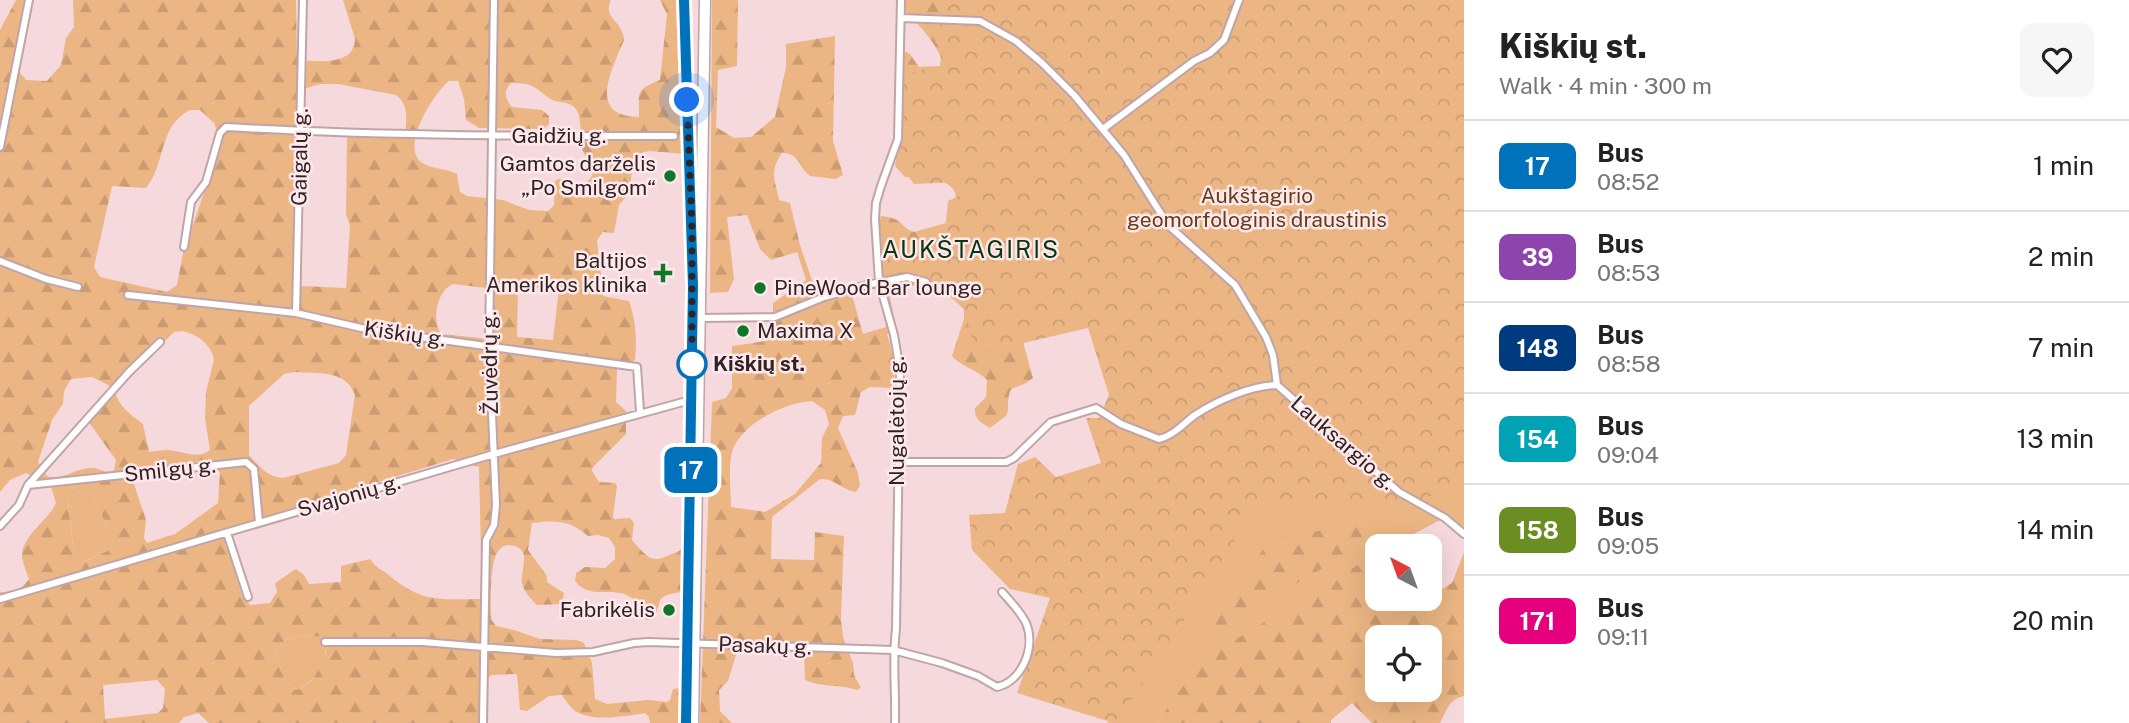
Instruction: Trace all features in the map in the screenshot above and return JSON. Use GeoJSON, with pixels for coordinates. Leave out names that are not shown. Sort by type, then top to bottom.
{"type":"FeatureCollection","features":[{"type":"Feature","properties":{"kind":"main road"},"geometry":{"type":"LineString","coordinates":[[684,0],[695,399],[693,723]]}},
{"type":"Feature","properties":{"kind":"main road"},"geometry":{"type":"LineString","coordinates":[[695,399],[700,318],[705,0]]}},
{"type":"Feature","properties":{"kind":"main road"},"geometry":{"type":"LineString","coordinates":[[686,723],[692,644]]}},
{"type":"Feature","properties":{"kind":"street"},"geometry":{"type":"LineString","coordinates":[[0,146],[29,0]]}},
{"type":"Feature","properties":{"kind":"street","name":"Gaigalų g."},"geometry":{"type":"LineString","coordinates":[[296,313],[303,0]]}},
{"type":"Feature","properties":{"kind":"street","name":"Žuvėdrų g."},"geometry":{"type":"LineString","coordinates":[[483,723],[486,540],[494,525],[496,505],[489,345],[494,0]]}},
{"type":"Feature","properties":{"kind":"street","name":"Nugalėtojų g."},"geometry":{"type":"LineString","coordinates":[[895,723],[893,650],[897,629],[899,357],[878,282],[876,203],[898,139],[901,0]]}},
{"type":"Feature","properties":{"kind":"street"},"geometry":{"type":"LineString","coordinates":[[1103,130],[1194,61],[1221,45],[1238,0]]}},
{"type":"Feature","properties":{"kind":"street","name":"Lauksargio g."},"geometry":{"type":"LineString","coordinates":[[901,18],[980,21],[1016,41],[1074,95],[1124,155],[1168,225],[1227,277],[1241,295],[1266,337],[1273,355],[1277,385],[1399,492],[1445,518],[1464,534]]}},
{"type":"Feature","properties":{"kind":"street"},"geometry":{"type":"LineString","coordinates":[[688,124],[682,132],[674,136],[689,149]]}},
{"type":"Feature","properties":{"kind":"street","name":"Gaidžių g."},"geometry":{"type":"LineString","coordinates":[[184,247],[191,202],[206,182],[223,128],[444,135],[674,136]]}},
{"type":"Feature","properties":{"kind":"street"},"geometry":{"type":"LineString","coordinates":[[0,261],[46,279],[78,287]]}},
{"type":"Feature","properties":{"kind":"street"},"geometry":{"type":"LineString","coordinates":[[700,318],[775,317],[824,297],[878,282],[907,277],[926,282]]}},
{"type":"Feature","properties":{"kind":"street","name":"Kiškių g."},"geometry":{"type":"LineString","coordinates":[[128,295],[296,313],[370,330],[637,367],[640,412]]}},
{"type":"Feature","properties":{"kind":"street"},"geometry":{"type":"LineString","coordinates":[[0,526],[19,505],[28,485],[129,372],[160,342]]}},
{"type":"Feature","properties":{"kind":"street"},"geometry":{"type":"LineString","coordinates":[[898,461],[1006,462],[1014,458],[1051,422],[1096,408],[1121,424],[1159,439],[1171,434],[1200,412],[1250,389],[1277,385]]}},
{"type":"Feature","properties":{"kind":"street","name":"Svajonių g."},"geometry":{"type":"LineString","coordinates":[[0,599],[494,454],[695,399]]}},
{"type":"Feature","properties":{"kind":"street","name":"Smilgų g."},"geometry":{"type":"LineString","coordinates":[[28,485],[246,461],[254,469],[259,522]]}},
{"type":"Feature","properties":{"kind":"street"},"geometry":{"type":"LineString","coordinates":[[227,533],[248,597]]}},
{"type":"Feature","properties":{"kind":"street","name":"Pasakų g."},"geometry":{"type":"LineString","coordinates":[[325,642],[423,642],[486,648],[593,652],[634,643],[893,650],[942,663],[978,676],[997,687],[1006,684],[1017,674],[1024,663],[1030,643],[1024,619],[1002,592]]}},
{"type":"Feature","properties":{"kind":"green space"},"geometry":{"type":"Polygon","coordinates":[[[16,0],[27,0],[17,50],[18,70],[26,80],[47,81],[61,65],[66,38],[74,27],[73,0],[296,0],[297,60],[324,61],[341,58],[353,48],[355,39],[343,0],[611,0],[609,11],[623,33],[624,40],[609,77],[608,100],[613,109],[623,115],[639,117],[640,93],[646,86],[660,80],[667,14],[660,0],[676,0],[685,154],[649,151],[633,155],[630,192],[619,205],[614,233],[603,232],[597,240],[603,296],[629,301],[635,323],[636,344],[635,360],[617,370],[616,402],[626,411],[626,434],[592,471],[599,482],[615,483],[617,486],[614,519],[630,518],[634,523],[632,540],[644,554],[658,559],[681,550],[681,592],[663,597],[654,619],[647,620],[635,600],[625,594],[595,592],[581,587],[575,581],[576,573],[585,567],[605,568],[615,559],[615,547],[609,538],[588,536],[562,522],[532,523],[528,550],[547,576],[547,582],[564,593],[562,604],[537,605],[530,598],[522,583],[523,552],[519,548],[506,545],[499,550],[494,563],[491,619],[496,626],[540,639],[577,640],[584,643],[592,663],[595,699],[607,704],[648,700],[667,702],[673,689],[680,688],[680,723],[650,723],[645,713],[592,717],[577,712],[562,695],[549,696],[527,711],[520,710],[517,674],[492,675],[483,681],[480,723],[209,723],[198,713],[184,717],[179,723],[0,723],[0,592],[16,590],[29,579],[22,557],[23,549],[30,535],[56,503],[51,487],[26,473],[10,480],[0,492],[0,30],[16,0]],[[449,81],[428,107],[417,132],[416,154],[425,164],[457,174],[460,192],[467,196],[503,200],[529,210],[548,211],[554,205],[555,181],[562,179],[582,183],[592,176],[592,169],[582,146],[579,118],[575,108],[552,100],[532,86],[511,83],[506,98],[512,107],[542,110],[549,116],[549,124],[544,129],[479,128],[466,120],[464,99],[458,81],[449,81]],[[320,84],[300,90],[293,278],[302,286],[346,288],[350,225],[346,215],[347,137],[405,136],[405,109],[396,95],[338,84],[320,84]],[[190,110],[172,126],[157,168],[146,188],[112,186],[94,267],[100,277],[167,292],[177,285],[183,253],[219,150],[215,124],[200,110],[190,110]],[[453,284],[440,299],[436,321],[441,334],[491,339],[494,289],[453,284]],[[559,288],[518,289],[517,337],[553,340],[559,288]],[[174,332],[115,391],[119,401],[143,424],[149,452],[168,450],[195,455],[205,453],[210,450],[205,418],[206,392],[214,359],[209,348],[193,334],[174,332]],[[284,374],[249,406],[249,455],[268,473],[283,478],[339,463],[346,455],[355,395],[351,387],[330,374],[284,374]],[[92,377],[71,379],[64,391],[63,404],[52,420],[38,462],[47,476],[58,477],[86,468],[109,473],[114,470],[116,460],[88,421],[105,404],[112,387],[92,377]],[[453,459],[223,530],[242,596],[250,605],[270,603],[277,592],[275,583],[296,569],[304,575],[309,584],[341,582],[341,566],[370,559],[402,585],[423,596],[482,599],[479,467],[453,459]],[[211,460],[134,469],[131,475],[146,520],[144,538],[147,543],[175,534],[218,503],[220,473],[211,460]],[[86,492],[75,493],[68,500],[74,557],[82,563],[111,549],[114,542],[94,498],[86,492]],[[303,635],[287,639],[274,651],[285,680],[296,690],[311,680],[326,652],[322,637],[303,635]],[[157,680],[103,685],[105,719],[158,713],[163,708],[165,689],[157,680]]]}},
{"type":"Feature","properties":{"kind":"green space"},"geometry":{"type":"Polygon","coordinates":[[[712,0],[738,0],[737,66],[718,70],[716,127],[734,138],[751,137],[775,117],[786,67],[786,44],[835,36],[833,141],[843,175],[836,179],[810,176],[795,157],[782,153],[775,165],[774,176],[779,200],[790,203],[800,245],[816,292],[837,287],[852,295],[863,334],[886,327],[872,245],[881,216],[894,219],[914,232],[953,221],[957,217],[956,195],[953,189],[930,178],[905,177],[895,166],[902,126],[903,55],[909,53],[919,67],[940,66],[942,63],[933,43],[904,10],[904,0],[1070,0],[1020,331],[1033,378],[1011,390],[1006,416],[990,428],[977,418],[975,412],[975,408],[986,397],[987,380],[952,356],[964,319],[964,310],[949,296],[929,288],[888,288],[897,331],[887,334],[893,361],[892,388],[870,387],[861,392],[855,415],[843,416],[838,428],[858,473],[860,486],[856,492],[830,480],[820,479],[772,517],[771,559],[814,560],[815,532],[844,536],[841,618],[843,637],[853,663],[854,675],[861,688],[857,690],[805,680],[804,647],[801,645],[740,642],[728,681],[719,690],[720,711],[732,723],[700,723],[712,402],[726,398],[732,388],[732,346],[766,341],[773,324],[773,303],[806,280],[797,252],[771,260],[760,249],[747,215],[727,217],[734,279],[728,292],[710,293],[712,0]],[[812,401],[801,402],[765,416],[744,432],[732,452],[731,507],[765,512],[795,494],[821,463],[822,438],[829,424],[825,410],[812,401]]]}},
{"type":"Feature","properties":{"kind":"green space","name":"Aukštagirio geomorfologinis draustinis"},"geometry":{"type":"Polygon","coordinates":[[[948,0],[1464,0],[1464,486],[1450,486],[1420,502],[1254,509],[1157,664],[1114,723],[1017,693],[1050,598],[1010,589],[972,550],[969,515],[1005,513],[1018,464],[1035,457],[1056,477],[1101,463],[1086,418],[1099,418],[1109,395],[1088,328],[976,354],[964,309],[950,296],[912,278],[879,282],[876,256],[945,231],[948,201],[961,195],[959,182],[914,184],[895,159],[900,142],[904,74],[940,66],[940,25],[948,0]]]}},
{"type":"Feature","properties":{"kind":"green space"},"geometry":{"type":"Polygon","coordinates":[[[1464,473],[1464,537],[1442,519],[1414,534],[1365,534],[1365,561],[1199,665],[1157,723],[1107,723],[1125,702],[1254,509],[1464,473]]]}},
{"type":"Feature","properties":{"kind":"green space"},"geometry":{"type":"Polygon","coordinates":[[[86,492],[94,498],[114,542],[111,549],[81,563],[74,557],[68,499],[75,493],[86,492]]]}},
{"type":"Feature","properties":{"kind":"green space"},"geometry":{"type":"Polygon","coordinates":[[[1365,523],[1373,529],[1374,534],[1365,534],[1365,544],[1223,626],[1215,627],[1213,616],[1266,546],[1283,537],[1365,523]]]}},
{"type":"Feature","properties":{"kind":"green space"},"geometry":{"type":"Polygon","coordinates":[[[1464,552],[1464,696],[1451,703],[1440,723],[1372,723],[1352,703],[1331,720],[1331,723],[1157,723],[1198,665],[1365,560],[1365,611],[1442,611],[1442,589],[1452,583],[1464,552]]]}},
{"type":"Feature","properties":{"kind":"green space"},"geometry":{"type":"Polygon","coordinates":[[[303,635],[323,637],[325,654],[315,676],[296,690],[285,680],[274,651],[287,639],[303,635]]]}},
{"type":"Feature","properties":{"kind":"bus line","name":"17"},"geometry":{"type":"LineString","coordinates":[[684,0],[693,286],[686,723]]}},
{"type":"Feature","properties":{"kind":"place","name":"Gamtos darželis „Po Smilgom“"},"geometry":{"type":"Point","coordinates":[670,176]}},
{"type":"Feature","properties":{"kind":"place","name":"Baltijos Amerikos klinika"},"geometry":{"type":"Point","coordinates":[663,273]}},
{"type":"Feature","properties":{"kind":"place","name":"PineWood Bar lounge"},"geometry":{"type":"Point","coordinates":[760,288]}},
{"type":"Feature","properties":{"kind":"place","name":"Maxima X"},"geometry":{"type":"Point","coordinates":[743,331]}},
{"type":"Feature","properties":{"kind":"place","name":"Kiškių st."},"geometry":{"type":"Point","coordinates":[692,364]}},
{"type":"Feature","properties":{"kind":"place","name":"Fabrikėlis"},"geometry":{"type":"Point","coordinates":[669,610]}},
{"type":"Feature","properties":{"kind":"district","name":"AUKŠTAGIRIS"},"geometry":{"type":"Point","coordinates":[971,250]}},
{"type":"Feature","properties":{"kind":"route"},"geometry":{"type":"LineString","coordinates":[[687,100],[692,228],[692,364]]}}]}
